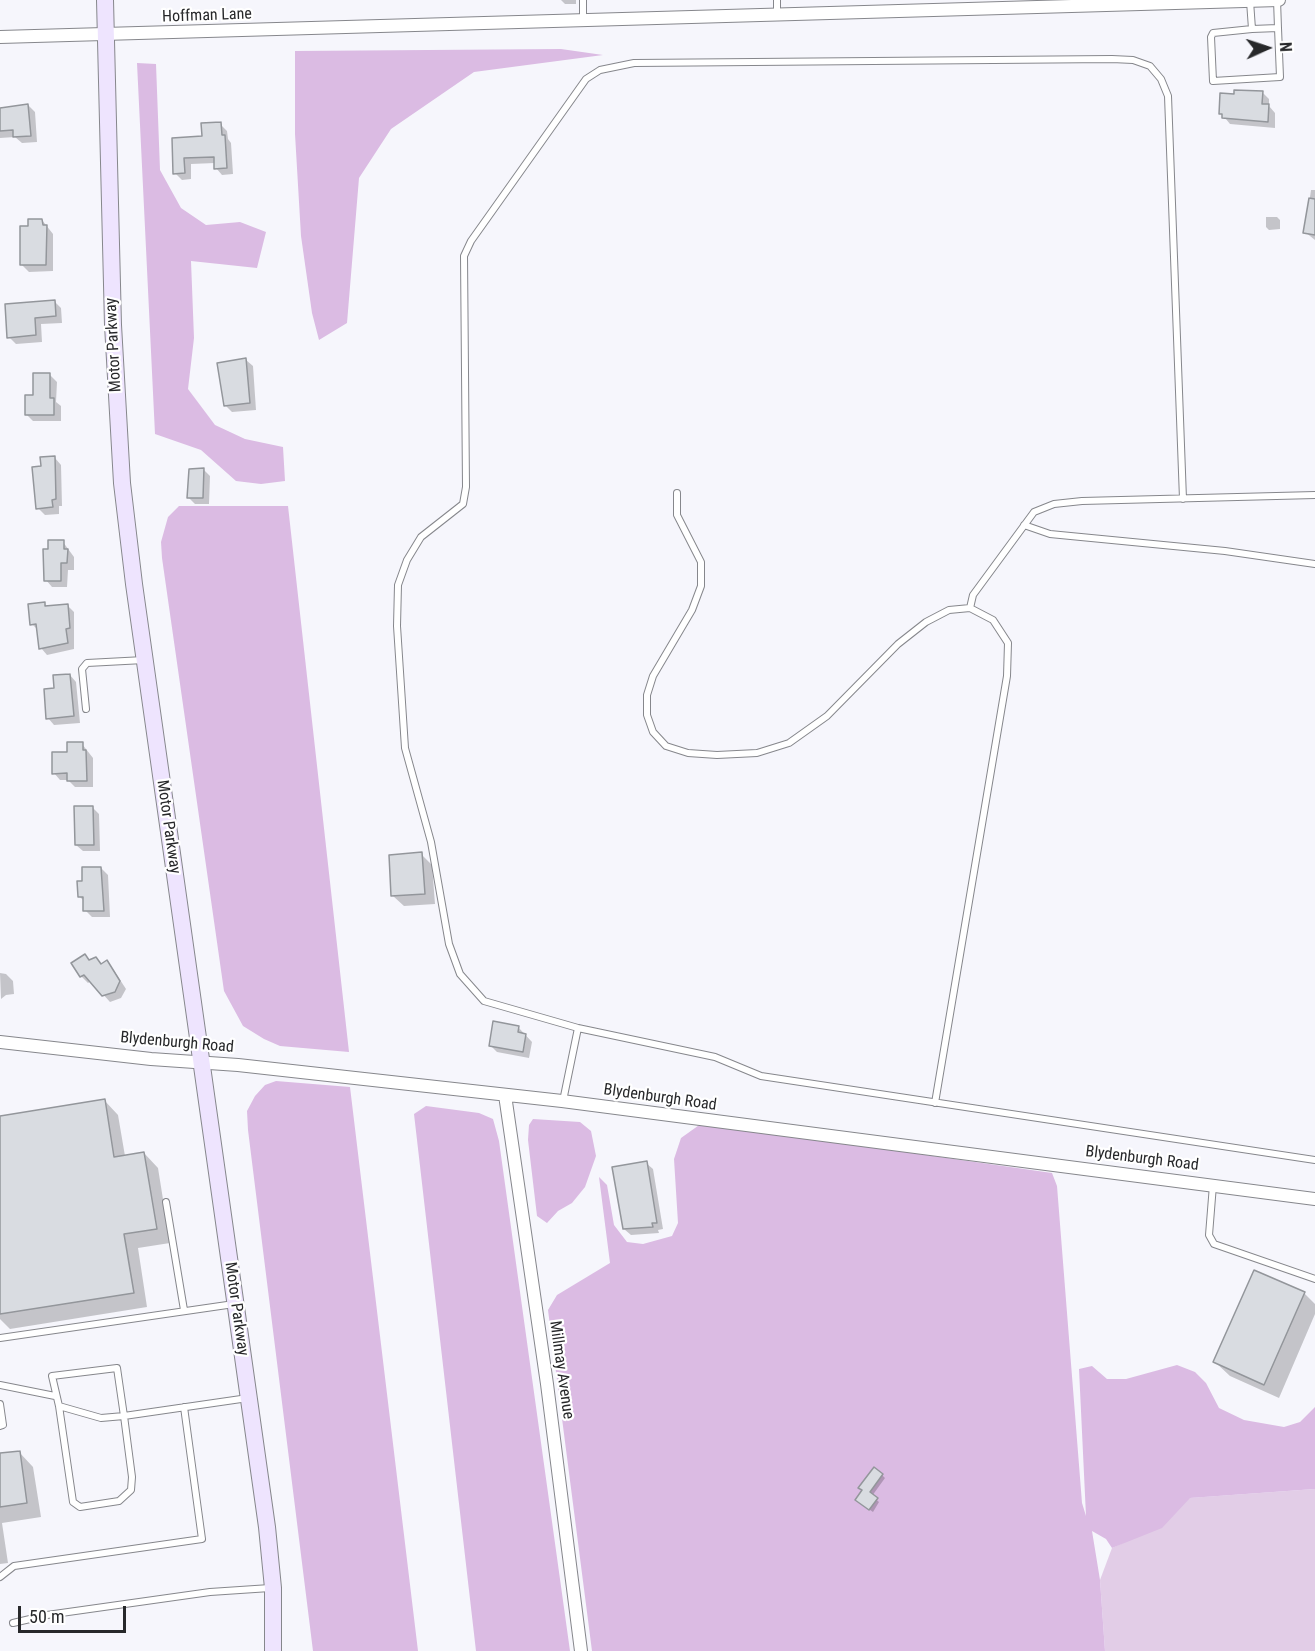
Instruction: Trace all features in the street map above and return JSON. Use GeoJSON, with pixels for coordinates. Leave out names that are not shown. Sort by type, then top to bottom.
{"type":"FeatureCollection","features":[{"type":"Feature","properties":{"kind":"main road","name":"Motor Parkway"},"geometry":{"type":"LineString","coordinates":[[105,0],[116,392],[126,519],[273,1588],[273,1651]]}},
{"type":"Feature","properties":{"kind":"street","name":"Hoffman Lane"},"geometry":{"type":"LineString","coordinates":[[0,37],[584,21],[993,4],[1278,0]]}},
{"type":"Feature","properties":{"kind":"street","name":"Blydenburgh Road"},"geometry":{"type":"LineString","coordinates":[[0,1042],[562,1101],[1214,1184],[1315,1199]]}},
{"type":"Feature","properties":{"kind":"street","name":"Millmay Avenue"},"geometry":{"type":"LineString","coordinates":[[505,1095],[547,1384],[580,1651]]}},
{"type":"Feature","properties":{"kind":"lane"},"geometry":{"type":"LineString","coordinates":[[583,0],[584,21]]}},
{"type":"Feature","properties":{"kind":"lane"},"geometry":{"type":"LineString","coordinates":[[777,0],[777,14]]}},
{"type":"Feature","properties":{"kind":"lane"},"geometry":{"type":"LineString","coordinates":[[1278,0],[1280,77],[1213,81],[1211,37],[1214,33],[1278,28]]}},
{"type":"Feature","properties":{"kind":"lane"},"geometry":{"type":"LineString","coordinates":[[1250,1],[1252,29]]}},
{"type":"Feature","properties":{"kind":"lane"},"geometry":{"type":"LineString","coordinates":[[1183,499],[1168,96],[1161,79],[1150,66],[1133,60],[1112,59],[634,63],[600,70],[586,79],[471,241],[464,256],[466,487],[463,504],[421,537],[407,560],[398,585],[397,626],[405,748],[431,842],[449,944],[460,974],[484,1001],[578,1028],[715,1057],[761,1076],[1315,1160]]}},
{"type":"Feature","properties":{"kind":"lane"},"geometry":{"type":"LineString","coordinates":[[677,493],[677,515],[701,562],[701,586],[692,610],[653,676],[647,695],[647,714],[653,732],[666,746],[688,753],[717,755],[757,753],[789,743],[826,716],[890,651],[926,622],[949,610],[970,608],[993,620],[1008,643],[1007,676],[935,1103]]}},
{"type":"Feature","properties":{"kind":"lane"},"geometry":{"type":"LineString","coordinates":[[970,608],[973,595],[1034,512],[1054,504],[1315,495]]}},
{"type":"Feature","properties":{"kind":"lane"},"geometry":{"type":"LineString","coordinates":[[1024,525],[1050,534],[1225,551],[1315,564]]}},
{"type":"Feature","properties":{"kind":"lane"},"geometry":{"type":"LineString","coordinates":[[86,709],[82,669],[87,663],[145,660]]}},
{"type":"Feature","properties":{"kind":"lane"},"geometry":{"type":"LineString","coordinates":[[562,1101],[578,1028]]}},
{"type":"Feature","properties":{"kind":"lane"},"geometry":{"type":"LineString","coordinates":[[1214,1184],[1209,1235],[1214,1244],[1315,1279]]}},
{"type":"Feature","properties":{"kind":"lane"},"geometry":{"type":"LineString","coordinates":[[166,1202],[184,1310]]}},
{"type":"Feature","properties":{"kind":"lane"},"geometry":{"type":"LineString","coordinates":[[0,1338],[235,1304]]}},
{"type":"Feature","properties":{"kind":"lane"},"geometry":{"type":"LineString","coordinates":[[117,1368],[132,1477],[131,1490],[119,1501],[80,1506],[73,1502],[59,1406],[52,1376],[117,1368]]}},
{"type":"Feature","properties":{"kind":"lane"},"geometry":{"type":"LineString","coordinates":[[0,1385],[55,1396]]}},
{"type":"Feature","properties":{"kind":"lane"},"geometry":{"type":"LineString","coordinates":[[59,1406],[101,1418],[248,1398]]}},
{"type":"Feature","properties":{"kind":"lane"},"geometry":{"type":"LineString","coordinates":[[0,1404],[3,1425],[0,1426]]}},
{"type":"Feature","properties":{"kind":"lane"},"geometry":{"type":"LineString","coordinates":[[0,1577],[14,1566],[202,1539],[184,1407]]}},
{"type":"Feature","properties":{"kind":"lane"},"geometry":{"type":"LineString","coordinates":[[13,1623],[47,1615],[210,1592],[273,1588]]}},
{"type":"Feature","properties":{"kind":"shaded area"},"geometry":{"type":"Polygon","coordinates":[[[561,49],[603,55],[474,72],[391,129],[359,178],[347,323],[319,340],[312,313],[301,236],[295,134],[295,51],[561,49]]]}},
{"type":"Feature","properties":{"kind":"shaded area"},"geometry":{"type":"Polygon","coordinates":[[[137,63],[156,64],[160,170],[181,208],[206,225],[240,222],[266,232],[257,268],[191,261],[194,338],[188,389],[215,425],[245,439],[283,447],[285,481],[261,484],[236,481],[201,450],[155,434],[137,63]]]}},
{"type":"Feature","properties":{"kind":"shaded area"},"geometry":{"type":"Polygon","coordinates":[[[179,506],[288,506],[349,1052],[280,1046],[264,1039],[243,1026],[224,991],[162,558],[161,542],[168,517],[179,506]]]}},
{"type":"Feature","properties":{"kind":"shaded area"},"geometry":{"type":"Polygon","coordinates":[[[276,1081],[350,1087],[418,1651],[313,1651],[248,1130],[247,1111],[255,1096],[265,1085],[276,1081]]]}},
{"type":"Feature","properties":{"kind":"shaded area"},"geometry":{"type":"Polygon","coordinates":[[[426,1106],[479,1113],[493,1119],[499,1141],[570,1651],[476,1651],[414,1114],[426,1106]]]}},
{"type":"Feature","properties":{"kind":"shaded area"},"geometry":{"type":"Polygon","coordinates":[[[533,1119],[580,1122],[591,1131],[596,1156],[585,1187],[572,1203],[558,1211],[547,1223],[537,1216],[528,1140],[529,1125],[533,1119]]]}},
{"type":"Feature","properties":{"kind":"shaded area"},"geometry":{"type":"Polygon","coordinates":[[[702,1123],[1052,1173],[1057,1186],[1082,1503],[1086,1516],[1079,1369],[1092,1366],[1107,1379],[1126,1379],[1177,1365],[1195,1372],[1206,1383],[1219,1408],[1244,1420],[1284,1427],[1300,1422],[1315,1407],[1315,1489],[1190,1498],[1162,1528],[1112,1548],[1106,1539],[1092,1531],[1100,1580],[1105,1651],[592,1651],[548,1310],[557,1295],[610,1263],[599,1177],[607,1185],[614,1225],[627,1242],[643,1244],[672,1236],[678,1223],[674,1159],[681,1138],[702,1123]]]}},
{"type":"Feature","properties":{"kind":"shaded area"},"geometry":{"type":"Polygon","coordinates":[[[1315,1489],[1315,1651],[1105,1651],[1100,1580],[1112,1548],[1147,1532],[1189,1498],[1315,1489]]]}},
{"type":"Feature","properties":{"kind":"building"},"geometry":{"type":"Polygon","coordinates":[[[1234,90],[1263,91],[1262,104],[1269,104],[1268,122],[1222,118],[1222,114],[1219,114],[1220,93],[1234,94],[1234,90]]]}},
{"type":"Feature","properties":{"kind":"building"},"geometry":{"type":"Polygon","coordinates":[[[28,104],[31,136],[13,137],[13,130],[0,131],[0,108],[28,104]]]}},
{"type":"Feature","properties":{"kind":"building"},"geometry":{"type":"Polygon","coordinates":[[[221,122],[222,135],[225,135],[227,168],[214,169],[214,157],[184,158],[185,173],[173,174],[172,138],[202,136],[201,123],[221,122]]]}},
{"type":"Feature","properties":{"kind":"building"},"geometry":{"type":"Polygon","coordinates":[[[1309,198],[1315,199],[1315,235],[1303,233],[1309,198]]]}},
{"type":"Feature","properties":{"kind":"building"},"geometry":{"type":"Polygon","coordinates":[[[28,219],[42,219],[43,225],[47,225],[46,265],[20,265],[20,226],[28,226],[28,219]]]}},
{"type":"Feature","properties":{"kind":"building"},"geometry":{"type":"Polygon","coordinates":[[[55,300],[56,316],[35,318],[36,335],[7,338],[5,304],[55,300]]]}},
{"type":"Feature","properties":{"kind":"building"},"geometry":{"type":"Polygon","coordinates":[[[246,358],[250,403],[224,406],[217,363],[246,358]]]}},
{"type":"Feature","properties":{"kind":"building"},"geometry":{"type":"Polygon","coordinates":[[[33,373],[50,373],[50,398],[54,398],[54,415],[25,415],[25,395],[33,395],[33,373]]]}},
{"type":"Feature","properties":{"kind":"building"},"geometry":{"type":"Polygon","coordinates":[[[55,456],[56,499],[52,500],[53,507],[36,509],[32,467],[41,466],[40,457],[55,456]]]}},
{"type":"Feature","properties":{"kind":"building"},"geometry":{"type":"Polygon","coordinates":[[[204,468],[203,498],[187,498],[189,469],[204,468]]]}},
{"type":"Feature","properties":{"kind":"building"},"geometry":{"type":"Polygon","coordinates":[[[48,540],[64,540],[64,549],[68,549],[67,563],[61,563],[61,581],[44,581],[43,549],[48,549],[48,540]]]}},
{"type":"Feature","properties":{"kind":"building"},"geometry":{"type":"Polygon","coordinates":[[[45,602],[45,606],[68,604],[70,628],[66,629],[68,643],[39,649],[36,624],[30,625],[28,604],[45,602]]]}},
{"type":"Feature","properties":{"kind":"building"},"geometry":{"type":"Polygon","coordinates":[[[70,674],[74,716],[46,719],[44,689],[54,688],[53,675],[70,674]]]}},
{"type":"Feature","properties":{"kind":"building"},"geometry":{"type":"Polygon","coordinates":[[[67,742],[83,742],[83,750],[86,750],[87,781],[67,781],[67,773],[52,774],[52,752],[67,752],[67,742]]]}},
{"type":"Feature","properties":{"kind":"building"},"geometry":{"type":"Polygon","coordinates":[[[74,806],[93,806],[94,845],[75,845],[74,806]]]}},
{"type":"Feature","properties":{"kind":"building"},"geometry":{"type":"Polygon","coordinates":[[[422,852],[425,894],[391,896],[389,855],[422,852]]]}},
{"type":"Feature","properties":{"kind":"building"},"geometry":{"type":"Polygon","coordinates":[[[82,867],[101,867],[104,911],[83,911],[83,897],[78,897],[77,881],[82,881],[82,867]]]}},
{"type":"Feature","properties":{"kind":"building"},"geometry":{"type":"Polygon","coordinates":[[[85,954],[89,960],[96,957],[101,964],[107,960],[120,981],[115,992],[102,996],[84,975],[80,977],[71,963],[85,954]]]}},
{"type":"Feature","properties":{"kind":"building"},"geometry":{"type":"Polygon","coordinates":[[[493,1021],[519,1026],[518,1032],[526,1034],[523,1052],[489,1046],[493,1021]]]}},
{"type":"Feature","properties":{"kind":"building"},"geometry":{"type":"Polygon","coordinates":[[[105,1099],[114,1157],[144,1152],[157,1229],[124,1234],[134,1293],[0,1314],[0,1116],[105,1099]]]}},
{"type":"Feature","properties":{"kind":"building"},"geometry":{"type":"Polygon","coordinates":[[[647,1161],[657,1223],[652,1223],[653,1227],[623,1229],[612,1167],[647,1161]]]}},
{"type":"Feature","properties":{"kind":"building"},"geometry":{"type":"Polygon","coordinates":[[[1254,1270],[1305,1292],[1264,1385],[1213,1362],[1254,1270]]]}},
{"type":"Feature","properties":{"kind":"building"},"geometry":{"type":"Polygon","coordinates":[[[20,1451],[27,1503],[0,1507],[0,1453],[20,1451]]]}},
{"type":"Feature","properties":{"kind":"building"},"geometry":{"type":"Polygon","coordinates":[[[874,1467],[883,1474],[870,1492],[878,1498],[869,1510],[855,1500],[862,1490],[858,1488],[874,1467]]]}}]}
